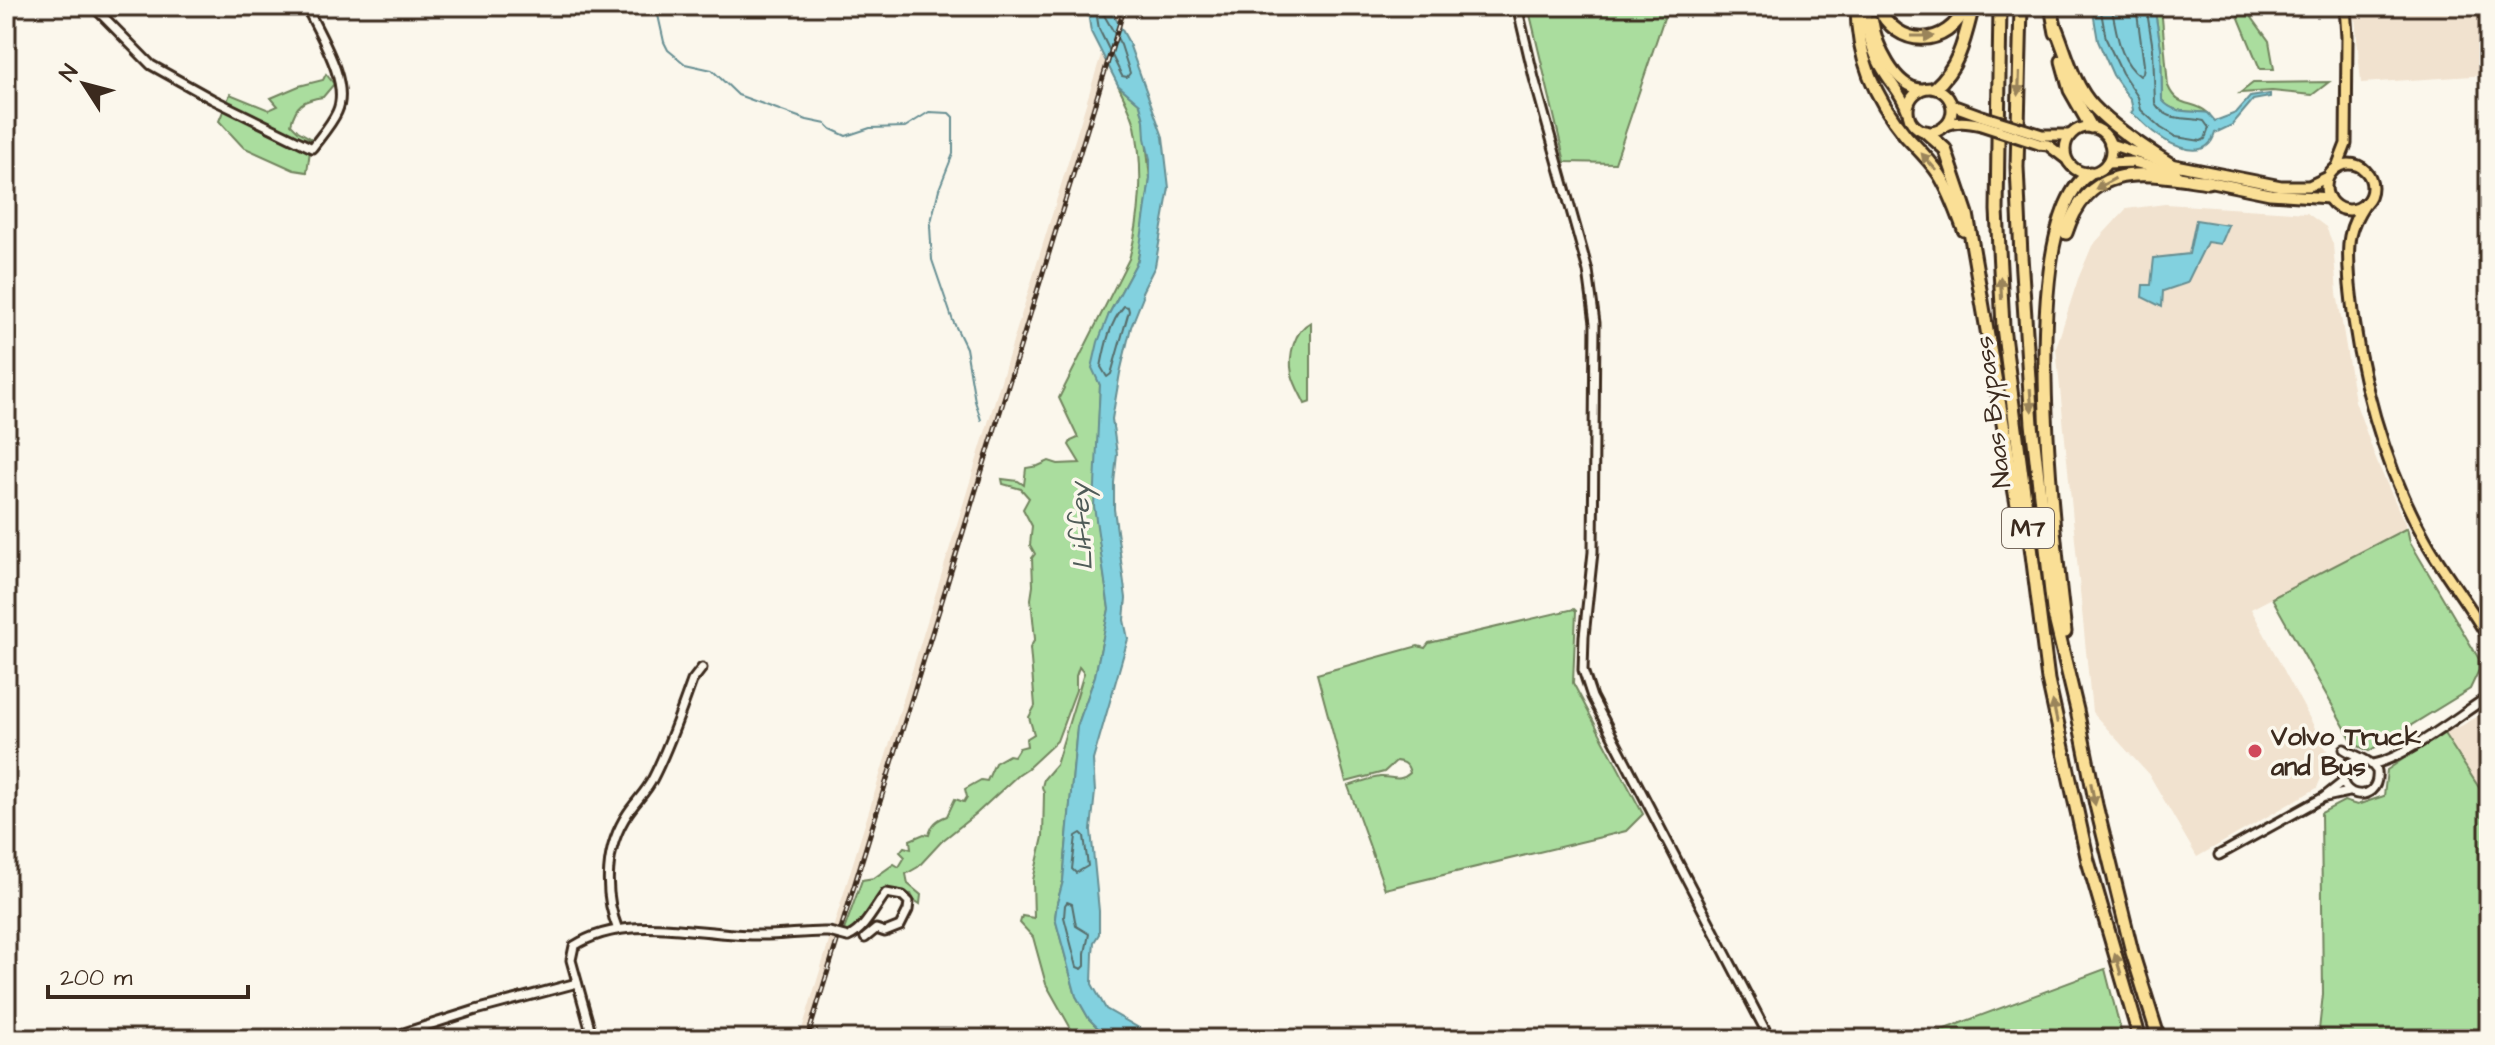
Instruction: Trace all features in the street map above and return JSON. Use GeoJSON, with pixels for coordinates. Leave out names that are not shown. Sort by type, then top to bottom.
{"type":"FeatureCollection","features":[{"type":"Feature","properties":{"kind":"highway","name":"M7"},"geometry":{"type":"LineString","coordinates":[[1857,6],[1863,61],[1875,92],[1887,112],[1937,170],[1949,191],[1974,257]]}},
{"type":"Feature","properties":{"kind":"highway"},"geometry":{"type":"LineString","coordinates":[[1878,6],[1888,24],[1899,32],[1923,38],[1937,36],[1952,27],[1966,6]]}},
{"type":"Feature","properties":{"kind":"highway"},"geometry":{"type":"LineString","coordinates":[[1929,88],[1952,70],[1962,49],[1973,6]]}},
{"type":"Feature","properties":{"kind":"highway","name":"Naas Bypass"},"geometry":{"type":"LineString","coordinates":[[2000,6],[1997,210],[2003,327],[2036,593],[2048,680],[2088,861],[2140,1039]]}},
{"type":"Feature","properties":{"kind":"highway","name":"Naas Bypass"},"geometry":{"type":"LineString","coordinates":[[2021,6],[2017,167],[2032,424],[2053,610],[2132,952],[2159,1039]]}},
{"type":"Feature","properties":{"kind":"highway"},"geometry":{"type":"LineString","coordinates":[[2051,6],[2059,53],[2070,90],[2091,127]]}},
{"type":"Feature","properties":{"kind":"highway"},"geometry":{"type":"LineString","coordinates":[[2055,26],[2073,73],[2093,106],[2134,140],[2170,164]]}},
{"type":"Feature","properties":{"kind":"highway","name":"M7"},"geometry":{"type":"LineString","coordinates":[[1926,132],[1945,149],[1967,214],[2018,517],[2036,593]]}},
{"type":"Feature","properties":{"kind":"highway","name":"M7"},"geometry":{"type":"LineString","coordinates":[[2077,710],[2053,532],[2045,429],[2050,264],[2066,207],[2078,184],[2090,173]]}},
{"type":"Feature","properties":{"kind":"highway","name":"M7"},"geometry":{"type":"LineString","coordinates":[[2049,285],[2076,209],[2084,198],[2106,181],[2124,174],[2141,174],[2208,182]]}},
{"type":"Feature","properties":{"kind":"main road"},"geometry":{"type":"LineString","coordinates":[[1868,6],[1874,28],[1898,79],[1912,88],[1929,88],[1946,94],[1952,105],[1981,120],[2040,139],[2079,172],[2090,173],[2107,163],[2133,162],[2208,182],[2270,194],[2329,198]]}},
{"type":"Feature","properties":{"kind":"main road"},"geometry":{"type":"LineString","coordinates":[[1868,6],[1868,32],[1877,60],[1904,100],[1912,123],[1926,132],[1935,132],[1952,123],[1981,120]]}},
{"type":"Feature","properties":{"kind":"main road"},"geometry":{"type":"LineString","coordinates":[[2110,144],[2170,164],[2281,186],[2309,186],[2328,177],[2337,167],[2346,144],[2345,6]]}},
{"type":"Feature","properties":{"kind":"main road"},"geometry":{"type":"LineString","coordinates":[[1908,113],[1911,98],[1929,88]]}},
{"type":"Feature","properties":{"kind":"main road"},"geometry":{"type":"LineString","coordinates":[[1944,127],[1950,119],[1952,105]]}},
{"type":"Feature","properties":{"kind":"main road"},"geometry":{"type":"LineString","coordinates":[[2040,139],[2070,135],[2079,128],[2091,127],[2103,133],[2110,144],[2107,163]]}},
{"type":"Feature","properties":{"kind":"main road"},"geometry":{"type":"LineString","coordinates":[[2067,161],[2065,148],[2070,135]]}},
{"type":"Feature","properties":{"kind":"main road"},"geometry":{"type":"LineString","coordinates":[[2346,144],[2357,165]]}},
{"type":"Feature","properties":{"kind":"main road"},"geometry":{"type":"LineString","coordinates":[[2337,167],[2357,165],[2371,179],[2371,192],[2354,221],[2349,238]]}},
{"type":"Feature","properties":{"kind":"main road"},"geometry":{"type":"LineString","coordinates":[[2328,177],[2326,191],[2339,207],[2349,238],[2353,314],[2364,377],[2380,435],[2425,540],[2489,639]]}},
{"type":"Feature","properties":{"kind":"main road"},"geometry":{"type":"LineString","coordinates":[[2339,207],[2352,209],[2365,203]]}},
{"type":"Feature","properties":{"kind":"street"},"geometry":{"type":"LineString","coordinates":[[93,6],[151,65],[312,148],[337,111],[342,96],[340,80],[306,6]]}},
{"type":"Feature","properties":{"kind":"street"},"geometry":{"type":"LineString","coordinates":[[1517,6],[1594,301],[1593,552],[1583,670],[1592,697],[1770,1039]]}},
{"type":"Feature","properties":{"kind":"street"},"geometry":{"type":"LineString","coordinates":[[618,930],[607,883],[615,838],[629,811],[652,781],[692,681],[702,668]]}},
{"type":"Feature","properties":{"kind":"street"},"geometry":{"type":"LineString","coordinates":[[2347,764],[2344,749],[2358,759],[2373,764],[2384,762],[2486,700],[2489,690]]}},
{"type":"Feature","properties":{"kind":"street"},"geometry":{"type":"LineString","coordinates":[[2349,792],[2342,772],[2347,764],[2358,759]]}},
{"type":"Feature","properties":{"kind":"street"},"geometry":{"type":"LineString","coordinates":[[2378,775],[2384,762]]}},
{"type":"Feature","properties":{"kind":"street"},"geometry":{"type":"LineString","coordinates":[[2324,797],[2349,792],[2361,795],[2371,791],[2378,781],[2373,764]]}},
{"type":"Feature","properties":{"kind":"street"},"geometry":{"type":"LineString","coordinates":[[2219,855],[2324,797],[2343,782]]}},
{"type":"Feature","properties":{"kind":"street"},"geometry":{"type":"LineString","coordinates":[[593,1039],[571,960],[574,946],[584,940],[618,930],[648,928],[758,935],[829,932],[848,937],[861,927],[886,893],[903,896],[909,902],[900,926],[885,932],[876,929],[865,938]]}},
{"type":"Feature","properties":{"kind":"street"},"geometry":{"type":"LineString","coordinates":[[385,1039],[577,983]]}},
{"type":"Feature","properties":{"kind":"shaded area"},"geometry":{"type":"Polygon","coordinates":[[[1116,6],[1127,6],[809,1039],[799,1039],[1116,6]]]}},
{"type":"Feature","properties":{"kind":"shaded area"},"geometry":{"type":"Polygon","coordinates":[[[2354,6],[2489,6],[2489,75],[2361,83],[2354,6]]]}},
{"type":"Feature","properties":{"kind":"shaded area"},"geometry":{"type":"Polygon","coordinates":[[[2165,204],[2307,213],[2326,227],[2333,244],[2337,293],[2355,401],[2377,462],[2407,528],[2251,609],[2330,756],[2317,788],[2197,857],[2150,776],[2092,712],[2056,348],[2092,246],[2126,209],[2165,204]]]}},
{"type":"Feature","properties":{"kind":"shaded area"},"geometry":{"type":"Polygon","coordinates":[[[2489,710],[2489,803],[2443,732],[2489,710]]]}},
{"type":"Feature","properties":{"kind":"green space"},"geometry":{"type":"Polygon","coordinates":[[[1528,6],[1668,6],[1615,163],[1565,162],[1528,6]]]}},
{"type":"Feature","properties":{"kind":"green space"},"geometry":{"type":"Polygon","coordinates":[[[2154,6],[2161,6],[2168,86],[2176,98],[2208,113],[2177,110],[2162,100],[2161,48],[2154,6]]]}},
{"type":"Feature","properties":{"kind":"green space"},"geometry":{"type":"Polygon","coordinates":[[[2234,6],[2246,6],[2269,41],[2274,69],[2260,69],[2234,6]]]}},
{"type":"Feature","properties":{"kind":"green space"},"geometry":{"type":"Polygon","coordinates":[[[326,74],[334,84],[323,97],[301,104],[291,124],[314,140],[290,134],[285,140],[310,151],[307,172],[294,170],[243,147],[219,121],[230,94],[269,110],[278,106],[271,98],[323,80],[326,74]]]}},
{"type":"Feature","properties":{"kind":"green space"},"geometry":{"type":"Polygon","coordinates":[[[2329,82],[2312,95],[2272,91],[2240,93],[2253,83],[2329,82]]]}},
{"type":"Feature","properties":{"kind":"green space"},"geometry":{"type":"Polygon","coordinates":[[[1118,85],[1140,104],[1150,179],[1137,262],[1109,314],[1093,368],[1100,385],[1095,508],[1109,609],[1095,676],[1077,727],[1063,881],[1055,918],[1076,996],[1089,1019],[1102,1032],[1089,1039],[1074,1034],[1046,984],[1033,937],[1020,923],[1022,916],[1034,918],[1033,880],[1043,837],[1042,787],[1044,779],[1056,765],[1084,673],[1079,667],[1076,690],[1057,741],[942,841],[918,867],[906,874],[908,884],[921,895],[920,904],[911,894],[895,892],[886,886],[869,914],[856,927],[843,933],[862,880],[874,878],[894,864],[899,867],[905,857],[900,852],[904,847],[911,849],[910,840],[929,835],[935,823],[947,816],[955,799],[964,802],[967,797],[965,789],[981,780],[987,781],[995,763],[1009,755],[1014,756],[1019,748],[1027,746],[1026,739],[1034,734],[1029,717],[1035,706],[1030,648],[1035,639],[1031,599],[1032,558],[1035,554],[1030,545],[1032,526],[1023,509],[1029,498],[1021,489],[1003,484],[1002,479],[1024,485],[1026,468],[1049,461],[1058,464],[1080,463],[1069,445],[1078,438],[1059,398],[1129,259],[1139,210],[1138,142],[1132,116],[1118,85]]]}},
{"type":"Feature","properties":{"kind":"green space"},"geometry":{"type":"Polygon","coordinates":[[[1311,322],[1311,402],[1305,404],[1293,378],[1291,359],[1296,337],[1311,322]]]}},
{"type":"Feature","properties":{"kind":"green space"},"geometry":{"type":"Polygon","coordinates":[[[2407,528],[2410,542],[2479,659],[2479,670],[2470,689],[2369,751],[2354,744],[2272,598],[2407,528]]]}},
{"type":"Feature","properties":{"kind":"green space"},"geometry":{"type":"Polygon","coordinates":[[[1574,609],[1573,683],[1643,814],[1626,831],[1385,889],[1348,786],[1376,778],[1402,778],[1410,773],[1406,764],[1396,761],[1384,772],[1346,782],[1317,674],[1418,646],[1425,648],[1429,643],[1574,609]]]}},
{"type":"Feature","properties":{"kind":"green space"},"geometry":{"type":"Polygon","coordinates":[[[2443,732],[2489,803],[2489,1039],[2318,1039],[2323,994],[2321,813],[2344,801],[2357,805],[2384,796],[2387,770],[2443,732]]]}},
{"type":"Feature","properties":{"kind":"green space"},"geometry":{"type":"Polygon","coordinates":[[[2105,969],[2123,1039],[1918,1039],[2105,969]]]}},
{"type":"Feature","properties":{"kind":"water"},"geometry":{"type":"Polygon","coordinates":[[[1087,6],[1109,6],[1128,41],[1163,137],[1169,188],[1155,266],[1142,292],[1143,297],[1131,327],[1112,419],[1117,454],[1114,509],[1126,598],[1124,620],[1128,639],[1093,760],[1095,792],[1091,830],[1099,911],[1092,984],[1106,1009],[1158,1039],[1116,1039],[1102,1032],[1089,1019],[1076,996],[1055,918],[1063,881],[1077,727],[1095,676],[1109,609],[1094,506],[1100,385],[1092,368],[1109,314],[1138,260],[1150,179],[1150,159],[1140,104],[1118,85],[1091,32],[1087,6]]]}},
{"type":"Feature","properties":{"kind":"water"},"geometry":{"type":"Polygon","coordinates":[[[2092,6],[2154,6],[2161,48],[2162,100],[2172,108],[2208,113],[2215,121],[2236,113],[2250,97],[2270,94],[2270,97],[2253,100],[2232,125],[2215,133],[2205,147],[2189,149],[2171,143],[2131,113],[2131,101],[2113,75],[2098,41],[2092,6]]]}},
{"type":"Feature","properties":{"kind":"water"},"geometry":{"type":"Polygon","coordinates":[[[2196,220],[2228,225],[2220,244],[2207,242],[2187,283],[2163,291],[2162,307],[2142,297],[2143,285],[2151,285],[2154,258],[2189,254],[2196,220]]]}},
{"type":"Feature","properties":{"kind":"waterway"},"geometry":{"type":"LineString","coordinates":[[656,6],[664,42],[668,50],[685,64],[712,70],[738,95],[826,124],[846,136],[870,128],[905,127],[929,112],[949,113],[953,117],[953,154],[939,189],[930,226],[932,260],[966,348],[981,420]]}},
{"type":"Feature","properties":{"kind":"railway"},"geometry":{"type":"LineString","coordinates":[[807,1039],[1125,6]]}},
{"type":"Feature","properties":{"kind":"place","name":"Volvo Truck and Bus"},"geometry":{"type":"Point","coordinates":[2255,751]}},
{"type":"Feature","properties":{"kind":"water label","name":"Liffey"},"geometry":{"type":"Point","coordinates":[1080,527]}}]}
